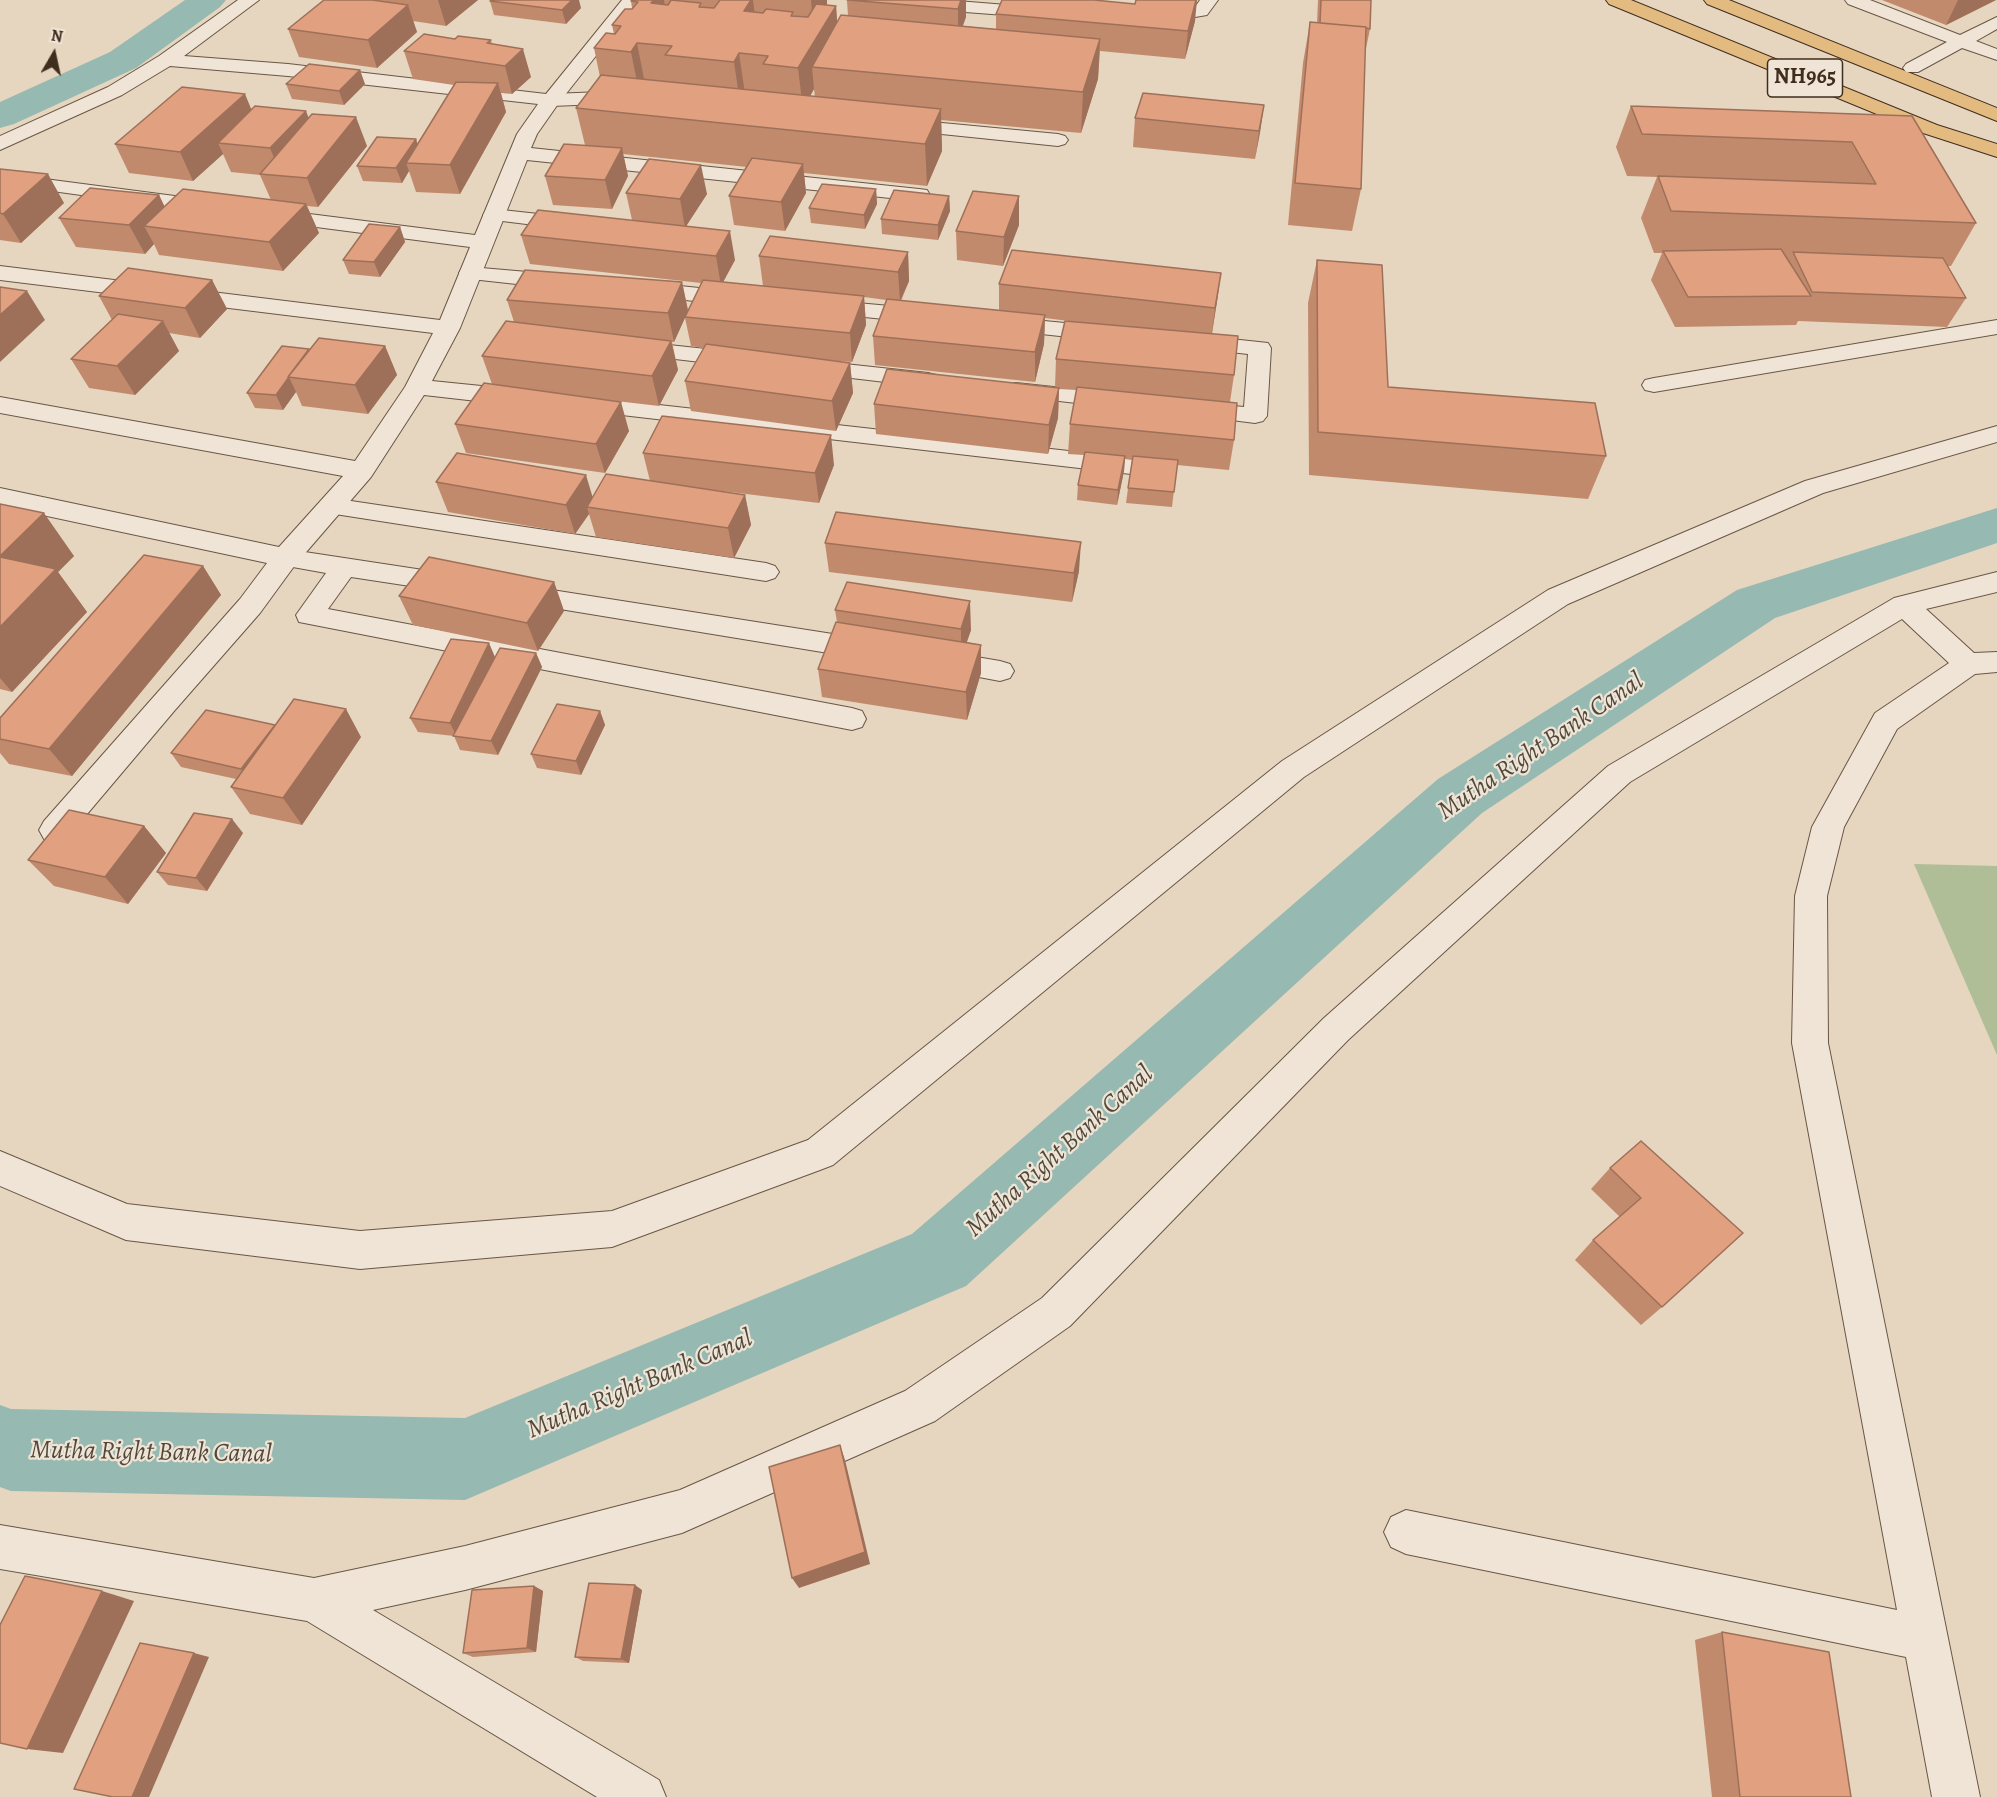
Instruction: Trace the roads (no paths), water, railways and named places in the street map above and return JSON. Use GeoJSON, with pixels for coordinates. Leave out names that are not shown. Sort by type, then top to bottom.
{"type":"FeatureCollection","features":[{"type":"Feature","properties":{"kind":"highway","name":"NH965"},"geometry":{"type":"LineString","coordinates":[[1615,0],[1930,129],[1997,151]]}},
{"type":"Feature","properties":{"kind":"highway","name":"NH965"},"geometry":{"type":"LineString","coordinates":[[1654,0],[1997,140]]}},
{"type":"Feature","properties":{"kind":"highway","name":"NH965"},"geometry":{"type":"LineString","coordinates":[[1713,0],[1997,115]]}},
{"type":"Feature","properties":{"kind":"highway","name":"NH965"},"geometry":{"type":"LineString","coordinates":[[1744,0],[1997,102]]}},
{"type":"Feature","properties":{"kind":"street"},"geometry":{"type":"LineString","coordinates":[[0,144],[115,91],[166,60],[250,0]]}},
{"type":"Feature","properties":{"kind":"street"},"geometry":{"type":"LineString","coordinates":[[55,830],[249,606],[285,558],[362,471],[417,387],[448,328],[481,242],[527,134],[550,100],[631,0]]}},
{"type":"Feature","properties":{"kind":"street"},"geometry":{"type":"LineString","coordinates":[[873,0],[1063,9]]}},
{"type":"Feature","properties":{"kind":"street"},"geometry":{"type":"LineString","coordinates":[[166,60],[288,70],[550,100]]}},
{"type":"Feature","properties":{"kind":"street"},"geometry":{"type":"LineString","coordinates":[[518,153],[919,195]]}},
{"type":"Feature","properties":{"kind":"street"},"geometry":{"type":"LineString","coordinates":[[37,184],[481,242]]}},
{"type":"Feature","properties":{"kind":"street"},"geometry":{"type":"LineString","coordinates":[[0,273],[448,328]]}},
{"type":"Feature","properties":{"kind":"street"},"geometry":{"type":"LineString","coordinates":[[1654,385],[1997,327]]}},
{"type":"Feature","properties":{"kind":"street"},"geometry":{"type":"LineString","coordinates":[[417,387],[1131,466]]}},
{"type":"Feature","properties":{"kind":"street"},"geometry":{"type":"LineString","coordinates":[[0,405],[362,471]]}},
{"type":"Feature","properties":{"kind":"street"},"geometry":{"type":"LineString","coordinates":[[0,1168],[126,1222],[360,1250],[612,1229],[820,1153],[1293,769],[1558,597],[1814,487],[1997,434]]}},
{"type":"Feature","properties":{"kind":"street"},"geometry":{"type":"LineString","coordinates":[[0,497],[285,558]]}},
{"type":"Feature","properties":{"kind":"street"},"geometry":{"type":"LineString","coordinates":[[151,560],[175,534]]}},
{"type":"Feature","properties":{"kind":"street"},"geometry":{"type":"LineString","coordinates":[[314,1600],[465,1568],[682,1511],[920,1406],[1056,1312],[1336,1029],[1619,774],[1904,605],[1997,582]]}},
{"type":"Feature","properties":{"kind":"street"},"geometry":{"type":"LineString","coordinates":[[1904,605],[1983,663],[1886,721],[1828,827],[1811,896],[1810,1043],[1956,1797]]}},
{"type":"Feature","properties":{"kind":"street"},"geometry":{"type":"LineString","coordinates":[[1407,1532],[1925,1638]]}},
{"type":"Feature","properties":{"kind":"street"},"geometry":{"type":"LineString","coordinates":[[0,1547],[314,1600],[642,1797]]}},
{"type":"Feature","properties":{"kind":"lane"},"geometry":{"type":"LineString","coordinates":[[1027,0],[1063,9]]}},
{"type":"Feature","properties":{"kind":"lane"},"geometry":{"type":"LineString","coordinates":[[1143,9],[1189,13],[1201,11],[1209,0]]}},
{"type":"Feature","properties":{"kind":"lane"},"geometry":{"type":"LineString","coordinates":[[1854,0],[1997,55]]}},
{"type":"Feature","properties":{"kind":"lane"},"geometry":{"type":"LineString","coordinates":[[1912,68],[1997,22]]}},
{"type":"Feature","properties":{"kind":"lane"},"geometry":{"type":"LineString","coordinates":[[550,100],[602,98],[649,102]]}},
{"type":"Feature","properties":{"kind":"lane"},"geometry":{"type":"LineString","coordinates":[[883,124],[1058,140]]}},
{"type":"Feature","properties":{"kind":"lane"},"geometry":{"type":"LineString","coordinates":[[493,215],[596,226]]}},
{"type":"Feature","properties":{"kind":"lane"},"geometry":{"type":"LineString","coordinates":[[470,273],[588,284]]}},
{"type":"Feature","properties":{"kind":"lane"},"geometry":{"type":"LineString","coordinates":[[623,288],[764,301]]}},
{"type":"Feature","properties":{"kind":"lane"},"geometry":{"type":"LineString","coordinates":[[800,304],[941,318]]}},
{"type":"Feature","properties":{"kind":"lane"},"geometry":{"type":"LineString","coordinates":[[977,321],[1130,336]]}},
{"type":"Feature","properties":{"kind":"lane"},"geometry":{"type":"LineString","coordinates":[[1172,407],[1255,416],[1260,348],[1177,341]]}},
{"type":"Feature","properties":{"kind":"lane"},"geometry":{"type":"LineString","coordinates":[[609,346],[761,362]]}},
{"type":"Feature","properties":{"kind":"lane"},"geometry":{"type":"LineString","coordinates":[[785,365],[949,383]]}},
{"type":"Feature","properties":{"kind":"lane"},"geometry":{"type":"LineString","coordinates":[[996,388],[1137,403]]}},
{"type":"Feature","properties":{"kind":"lane"},"geometry":{"type":"LineString","coordinates":[[331,506],[766,572]]}},
{"type":"Feature","properties":{"kind":"lane"},"geometry":{"type":"LineString","coordinates":[[285,558],[1000,671]]}},
{"type":"Feature","properties":{"kind":"lane"},"geometry":{"type":"LineString","coordinates":[[344,567],[309,615],[852,719]]}},
{"type":"Feature","properties":{"kind":"waterway"},"geometry":{"type":"LineString","coordinates":[[0,116],[123,60],[208,0]]}},
{"type":"Feature","properties":{"kind":"waterway","name":"Mutha Right Bank Canal"},"geometry":{"type":"LineString","coordinates":[[0,1446],[11,1450],[465,1459],[939,1260],[1460,796],[1756,604],[1997,525]]}}]}
